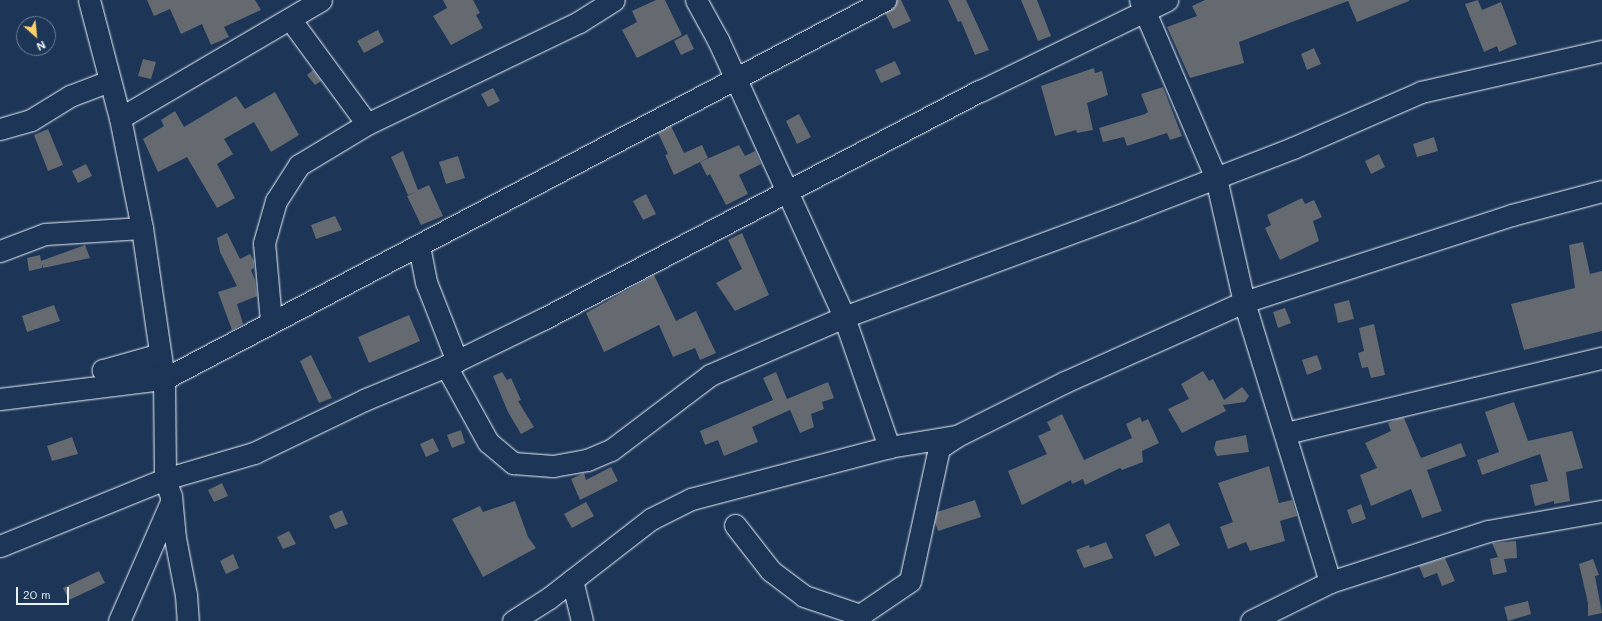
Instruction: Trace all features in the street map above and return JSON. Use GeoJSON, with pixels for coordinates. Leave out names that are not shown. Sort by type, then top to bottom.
{"type":"FeatureCollection","features":[{"type":"Feature","properties":{"kind":"street"},"geometry":{"type":"LineString","coordinates":[[89,0],[120,118],[142,228],[164,379],[165,479],[172,502],[175,538],[186,595],[188,621]]}},
{"type":"Feature","properties":{"kind":"street"},"geometry":{"type":"LineString","coordinates":[[120,118],[321,0]]}},
{"type":"Feature","properties":{"kind":"street"},"geometry":{"type":"LineString","coordinates":[[271,321],[264,243],[276,201],[299,165],[367,124],[579,22],[614,0]]}},
{"type":"Feature","properties":{"kind":"street"},"geometry":{"type":"LineString","coordinates":[[696,0],[788,192],[844,317],[889,447]]}},
{"type":"Feature","properties":{"kind":"street"},"geometry":{"type":"LineString","coordinates":[[0,399],[164,379],[271,321],[419,246],[885,0]]}},
{"type":"Feature","properties":{"kind":"street"},"geometry":{"type":"LineString","coordinates":[[0,546],[165,479],[254,453],[364,400],[451,363],[543,319],[788,192],[1142,5],[1167,0]]}},
{"type":"Feature","properties":{"kind":"street"},"geometry":{"type":"LineString","coordinates":[[1142,5],[1216,178],[1244,302],[1286,433],[1330,582]]}},
{"type":"Feature","properties":{"kind":"street"},"geometry":{"type":"LineString","coordinates":[[290,19],[367,124]]}},
{"type":"Feature","properties":{"kind":"street"},"geometry":{"type":"LineString","coordinates":[[419,246],[426,282],[451,363],[488,442],[513,463],[554,466],[586,460],[612,450],[710,375],[844,317],[1216,178],[1421,92],[1602,52]]}},
{"type":"Feature","properties":{"kind":"street"},"geometry":{"type":"LineString","coordinates":[[0,129],[31,120],[70,96],[110,81]]}},
{"type":"Feature","properties":{"kind":"street"},"geometry":{"type":"LineString","coordinates":[[735,525],[771,571],[804,596],[860,618],[910,581],[939,448],[957,436],[1065,382],[1244,302],[1512,215],[1602,191]]}},
{"type":"Feature","properties":{"kind":"street"},"geometry":{"type":"LineString","coordinates":[[0,251],[45,234],[142,228]]}},
{"type":"Feature","properties":{"kind":"street"},"geometry":{"type":"LineString","coordinates":[[160,354],[103,370],[164,379]]}},
{"type":"Feature","properties":{"kind":"street"},"geometry":{"type":"LineString","coordinates":[[1286,433],[1602,358]]}},
{"type":"Feature","properties":{"kind":"street"},"geometry":{"type":"LineString","coordinates":[[513,621],[572,580],[651,519],[691,499],[889,447],[957,436]]}},
{"type":"Feature","properties":{"kind":"street"},"geometry":{"type":"LineString","coordinates":[[119,621],[172,502]]}},
{"type":"Feature","properties":{"kind":"street"},"geometry":{"type":"LineString","coordinates":[[1251,621],[1330,582],[1488,531],[1602,511]]}},
{"type":"Feature","properties":{"kind":"street"},"geometry":{"type":"LineString","coordinates":[[572,580],[582,621]]}},
{"type":"Feature","properties":{"kind":"building"},"geometry":{"type":"Polygon","coordinates":[[[147,0],[255,0],[261,10],[224,27],[229,37],[211,45],[202,24],[181,34],[170,9],[154,16],[147,0]]]}},
{"type":"Feature","properties":{"kind":"building"},"geometry":{"type":"Polygon","coordinates":[[[443,0],[473,0],[480,13],[476,15],[483,28],[451,45],[433,16],[447,8],[443,0]]]}},
{"type":"Feature","properties":{"kind":"building"},"geometry":{"type":"Polygon","coordinates":[[[656,0],[665,0],[682,35],[637,58],[622,30],[637,22],[632,11],[656,0]]]}},
{"type":"Feature","properties":{"kind":"building"},"geometry":{"type":"Polygon","coordinates":[[[897,0],[901,0],[911,21],[893,29],[885,13],[895,7],[897,0]]]}},
{"type":"Feature","properties":{"kind":"building"},"geometry":{"type":"Polygon","coordinates":[[[948,0],[966,0],[989,50],[975,55],[961,21],[958,22],[948,0]]]}},
{"type":"Feature","properties":{"kind":"building"},"geometry":{"type":"Polygon","coordinates":[[[1021,0],[1037,0],[1051,36],[1038,41],[1021,0]]]}},
{"type":"Feature","properties":{"kind":"building"},"geometry":{"type":"Polygon","coordinates":[[[1205,0],[1409,1],[1357,22],[1348,1],[1239,42],[1244,63],[1190,78],[1167,27],[1197,16],[1192,6],[1205,0]]]}},
{"type":"Feature","properties":{"kind":"building"},"geometry":{"type":"Polygon","coordinates":[[[1478,0],[1482,10],[1501,2],[1517,44],[1499,52],[1497,46],[1484,52],[1465,4],[1478,0]]]}},
{"type":"Feature","properties":{"kind":"building"},"geometry":{"type":"Polygon","coordinates":[[[378,30],[384,42],[364,53],[357,41],[378,30]]]}},
{"type":"Feature","properties":{"kind":"building"},"geometry":{"type":"Polygon","coordinates":[[[687,34],[694,49],[681,55],[674,41],[687,34]]]}},
{"type":"Feature","properties":{"kind":"building"},"geometry":{"type":"Polygon","coordinates":[[[1314,48],[1321,64],[1307,70],[1301,54],[1314,48]]]}},
{"type":"Feature","properties":{"kind":"building"},"geometry":{"type":"Polygon","coordinates":[[[143,59],[156,62],[151,79],[138,76],[143,59]]]}},
{"type":"Feature","properties":{"kind":"building"},"geometry":{"type":"Polygon","coordinates":[[[895,61],[901,74],[881,83],[875,70],[895,61]]]}},
{"type":"Feature","properties":{"kind":"building"},"geometry":{"type":"Polygon","coordinates":[[[1094,68],[1095,73],[1102,71],[1108,95],[1087,103],[1093,130],[1077,133],[1076,130],[1055,136],[1041,86],[1094,68]]]}},
{"type":"Feature","properties":{"kind":"building"},"geometry":{"type":"Polygon","coordinates":[[[313,70],[321,81],[315,85],[307,75],[313,70]]]}},
{"type":"Feature","properties":{"kind":"building"},"geometry":{"type":"Polygon","coordinates":[[[1163,87],[1182,136],[1170,140],[1167,133],[1127,146],[1124,137],[1103,142],[1099,128],[1145,114],[1148,112],[1141,94],[1163,87]]]}},
{"type":"Feature","properties":{"kind":"building"},"geometry":{"type":"Polygon","coordinates":[[[493,88],[500,101],[488,107],[481,94],[493,88]]]}},
{"type":"Feature","properties":{"kind":"building"},"geometry":{"type":"Polygon","coordinates":[[[275,92],[299,135],[271,152],[254,122],[224,139],[233,154],[217,164],[235,198],[217,208],[187,157],[158,172],[143,139],[164,126],[161,120],[175,111],[184,127],[236,96],[245,109],[275,92]]]}},
{"type":"Feature","properties":{"kind":"building"},"geometry":{"type":"Polygon","coordinates":[[[799,114],[811,137],[797,144],[786,121],[799,114]]]}},
{"type":"Feature","properties":{"kind":"building"},"geometry":{"type":"Polygon","coordinates":[[[671,126],[684,153],[702,145],[708,158],[674,175],[665,155],[668,154],[658,133],[671,126]]]}},
{"type":"Feature","properties":{"kind":"building"},"geometry":{"type":"Polygon","coordinates":[[[48,129],[63,165],[48,171],[34,135],[48,129]]]}},
{"type":"Feature","properties":{"kind":"building"},"geometry":{"type":"Polygon","coordinates":[[[1434,137],[1438,151],[1417,157],[1413,144],[1434,137]]]}},
{"type":"Feature","properties":{"kind":"building"},"geometry":{"type":"Polygon","coordinates":[[[739,145],[745,156],[755,151],[761,164],[739,175],[748,194],[726,205],[710,174],[707,176],[700,162],[739,145]]]}},
{"type":"Feature","properties":{"kind":"building"},"geometry":{"type":"Polygon","coordinates":[[[403,151],[418,190],[429,185],[443,216],[421,225],[407,196],[416,192],[408,195],[391,157],[403,151]]]}},
{"type":"Feature","properties":{"kind":"building"},"geometry":{"type":"Polygon","coordinates":[[[1379,154],[1385,167],[1371,174],[1365,161],[1379,154]]]}},
{"type":"Feature","properties":{"kind":"building"},"geometry":{"type":"Polygon","coordinates":[[[458,156],[465,178],[446,184],[439,162],[458,156]]]}},
{"type":"Feature","properties":{"kind":"building"},"geometry":{"type":"Polygon","coordinates":[[[86,164],[92,176],[78,183],[72,171],[86,164]]]}},
{"type":"Feature","properties":{"kind":"building"},"geometry":{"type":"Polygon","coordinates":[[[646,194],[656,214],[643,220],[633,201],[646,194]]]}},
{"type":"Feature","properties":{"kind":"building"},"geometry":{"type":"Polygon","coordinates":[[[1302,198],[1305,204],[1314,200],[1322,217],[1313,221],[1319,241],[1280,260],[1265,228],[1271,225],[1267,215],[1302,198]]]}},
{"type":"Feature","properties":{"kind":"building"},"geometry":{"type":"Polygon","coordinates":[[[335,216],[342,230],[316,239],[311,225],[335,216]]]}},
{"type":"Feature","properties":{"kind":"building"},"geometry":{"type":"Polygon","coordinates":[[[227,233],[240,259],[250,254],[254,261],[254,268],[251,270],[255,280],[257,296],[237,304],[243,324],[232,330],[218,292],[237,286],[220,252],[217,238],[227,233]]]}},
{"type":"Feature","properties":{"kind":"building"},"geometry":{"type":"Polygon","coordinates":[[[742,233],[769,295],[735,311],[716,283],[742,269],[728,240],[742,233]]]}},
{"type":"Feature","properties":{"kind":"building"},"geometry":{"type":"Polygon","coordinates":[[[1583,242],[1590,274],[1602,271],[1602,331],[1524,350],[1511,304],[1575,288],[1569,245],[1583,242]]]}},
{"type":"Feature","properties":{"kind":"building"},"geometry":{"type":"Polygon","coordinates":[[[85,245],[90,258],[43,268],[42,264],[42,268],[29,271],[27,258],[40,255],[41,261],[85,245]]]}},
{"type":"Feature","properties":{"kind":"building"},"geometry":{"type":"Polygon","coordinates":[[[654,275],[676,321],[696,311],[716,353],[700,360],[695,348],[673,357],[659,325],[604,352],[586,313],[654,275]]]}},
{"type":"Feature","properties":{"kind":"building"},"geometry":{"type":"Polygon","coordinates":[[[1349,300],[1354,319],[1338,323],[1334,304],[1349,300]]]}},
{"type":"Feature","properties":{"kind":"building"},"geometry":{"type":"Polygon","coordinates":[[[54,305],[60,321],[27,332],[22,316],[54,305]]]}},
{"type":"Feature","properties":{"kind":"building"},"geometry":{"type":"Polygon","coordinates":[[[1285,308],[1291,323],[1278,328],[1273,312],[1285,308]]]}},
{"type":"Feature","properties":{"kind":"building"},"geometry":{"type":"Polygon","coordinates":[[[409,315],[420,341],[369,363],[358,337],[409,315]]]}},
{"type":"Feature","properties":{"kind":"building"},"geometry":{"type":"Polygon","coordinates":[[[1374,324],[1385,375],[1371,378],[1368,367],[1362,368],[1358,353],[1364,351],[1359,328],[1374,324]]]}},
{"type":"Feature","properties":{"kind":"building"},"geometry":{"type":"Polygon","coordinates":[[[311,355],[332,398],[319,403],[300,361],[311,355]]]}},
{"type":"Feature","properties":{"kind":"building"},"geometry":{"type":"Polygon","coordinates":[[[1317,355],[1322,369],[1307,375],[1302,360],[1317,355]]]}},
{"type":"Feature","properties":{"kind":"building"},"geometry":{"type":"Polygon","coordinates":[[[1203,371],[1209,381],[1213,379],[1224,400],[1242,387],[1249,396],[1245,402],[1223,405],[1226,411],[1182,433],[1168,409],[1189,399],[1181,384],[1203,371]]]}},
{"type":"Feature","properties":{"kind":"building"},"geometry":{"type":"Polygon","coordinates":[[[502,372],[507,380],[511,378],[521,400],[518,401],[534,427],[521,434],[508,412],[493,376],[502,372]]]}},
{"type":"Feature","properties":{"kind":"building"},"geometry":{"type":"Polygon","coordinates":[[[776,372],[787,399],[828,382],[834,398],[822,402],[824,409],[811,414],[814,427],[800,433],[790,410],[752,427],[758,442],[724,456],[718,440],[705,445],[700,431],[773,400],[763,378],[776,372]]]}},
{"type":"Feature","properties":{"kind":"building"},"geometry":{"type":"Polygon","coordinates":[[[1514,402],[1528,441],[1572,431],[1583,468],[1566,472],[1570,501],[1554,504],[1554,501],[1535,506],[1530,485],[1548,481],[1540,454],[1482,475],[1477,460],[1499,452],[1485,412],[1514,402]]]}},
{"type":"Feature","properties":{"kind":"building"},"geometry":{"type":"Polygon","coordinates":[[[1062,414],[1084,460],[1132,438],[1126,424],[1140,417],[1142,422],[1148,419],[1159,443],[1142,451],[1143,462],[1122,470],[1120,468],[1085,485],[1083,479],[1072,484],[1071,480],[1022,505],[1008,471],[1047,454],[1038,436],[1051,430],[1047,422],[1062,414]]]}},
{"type":"Feature","properties":{"kind":"building"},"geometry":{"type":"Polygon","coordinates":[[[1404,418],[1421,458],[1461,443],[1466,456],[1427,470],[1442,511],[1422,518],[1411,489],[1371,506],[1360,475],[1377,468],[1365,443],[1391,431],[1388,423],[1404,418]]]}},
{"type":"Feature","properties":{"kind":"building"},"geometry":{"type":"Polygon","coordinates":[[[461,430],[465,443],[452,448],[447,435],[461,430]]]}},
{"type":"Feature","properties":{"kind":"building"},"geometry":{"type":"Polygon","coordinates":[[[1246,435],[1249,452],[1217,456],[1214,449],[1216,441],[1246,435]]]}},
{"type":"Feature","properties":{"kind":"building"},"geometry":{"type":"Polygon","coordinates":[[[72,437],[78,454],[52,461],[47,446],[72,437]]]}},
{"type":"Feature","properties":{"kind":"building"},"geometry":{"type":"Polygon","coordinates":[[[433,438],[439,451],[426,457],[420,444],[433,438]]]}},
{"type":"Feature","properties":{"kind":"building"},"geometry":{"type":"Polygon","coordinates":[[[1269,466],[1279,503],[1292,500],[1297,516],[1280,521],[1285,541],[1250,551],[1246,542],[1228,549],[1220,527],[1233,522],[1218,483],[1269,466]]]}},
{"type":"Feature","properties":{"kind":"building"},"geometry":{"type":"Polygon","coordinates":[[[611,467],[618,481],[580,500],[571,479],[584,473],[586,480],[611,467]]]}},
{"type":"Feature","properties":{"kind":"building"},"geometry":{"type":"Polygon","coordinates":[[[222,483],[228,496],[214,502],[208,490],[222,483]]]}},
{"type":"Feature","properties":{"kind":"building"},"geometry":{"type":"Polygon","coordinates":[[[975,500],[981,517],[938,531],[935,522],[937,512],[975,500]]]}},
{"type":"Feature","properties":{"kind":"building"},"geometry":{"type":"Polygon","coordinates":[[[515,501],[528,537],[536,548],[483,577],[452,519],[480,506],[483,512],[515,501]]]}},
{"type":"Feature","properties":{"kind":"building"},"geometry":{"type":"Polygon","coordinates":[[[586,502],[594,516],[572,528],[564,514],[586,502]]]}},
{"type":"Feature","properties":{"kind":"building"},"geometry":{"type":"Polygon","coordinates":[[[1361,504],[1366,519],[1352,524],[1347,510],[1361,504]]]}},
{"type":"Feature","properties":{"kind":"building"},"geometry":{"type":"Polygon","coordinates":[[[342,510],[348,524],[335,529],[329,516],[342,510]]]}},
{"type":"Feature","properties":{"kind":"building"},"geometry":{"type":"Polygon","coordinates":[[[1169,523],[1180,545],[1155,557],[1145,535],[1169,523]]]}},
{"type":"Feature","properties":{"kind":"building"},"geometry":{"type":"Polygon","coordinates":[[[289,531],[296,544],[283,549],[277,537],[289,531]]]}},
{"type":"Feature","properties":{"kind":"building"},"geometry":{"type":"Polygon","coordinates":[[[1516,541],[1517,558],[1504,559],[1507,572],[1493,575],[1490,559],[1498,557],[1492,543],[1516,541]]]}},
{"type":"Feature","properties":{"kind":"building"},"geometry":{"type":"Polygon","coordinates":[[[1106,542],[1113,558],[1084,568],[1076,550],[1089,545],[1090,548],[1106,542]]]}},
{"type":"Feature","properties":{"kind":"building"},"geometry":{"type":"Polygon","coordinates":[[[233,554],[239,568],[226,574],[220,561],[233,554]]]}},
{"type":"Feature","properties":{"kind":"building"},"geometry":{"type":"Polygon","coordinates":[[[1445,558],[1455,581],[1442,586],[1437,573],[1424,578],[1419,566],[1445,558]]]}},
{"type":"Feature","properties":{"kind":"building"},"geometry":{"type":"Polygon","coordinates":[[[1593,559],[1599,575],[1595,576],[1602,613],[1588,616],[1588,603],[1579,564],[1593,559]]]}},
{"type":"Feature","properties":{"kind":"building"},"geometry":{"type":"Polygon","coordinates":[[[99,571],[105,583],[69,600],[63,588],[99,571]]]}},
{"type":"Feature","properties":{"kind":"building"},"geometry":{"type":"Polygon","coordinates":[[[1528,601],[1531,614],[1508,621],[1504,607],[1528,601]]]}}]}
